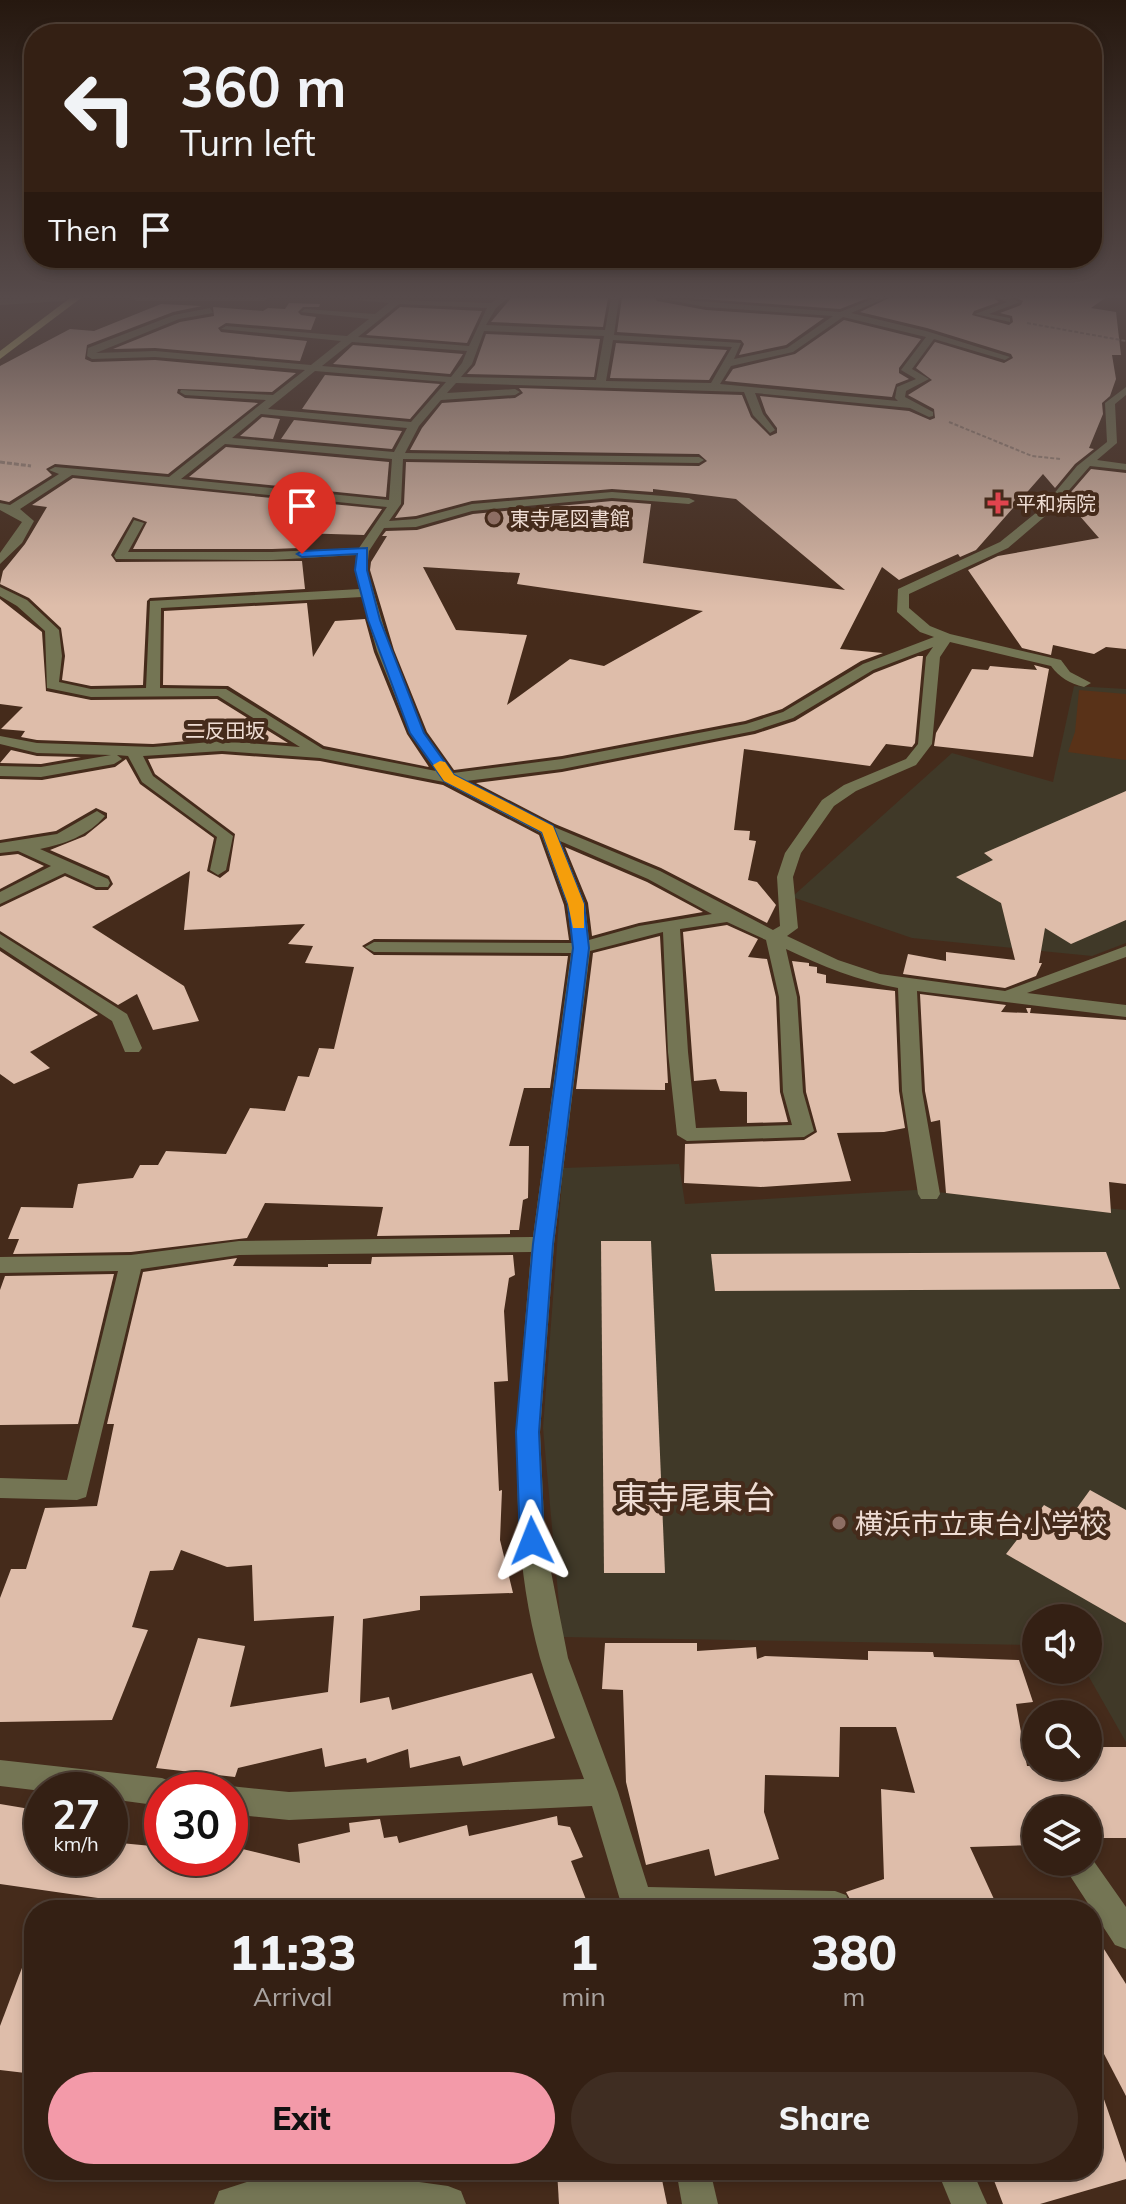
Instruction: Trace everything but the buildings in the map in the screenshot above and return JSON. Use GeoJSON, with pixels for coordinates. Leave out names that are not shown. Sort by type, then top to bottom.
{"type":"FeatureCollection","features":[{"type":"Feature","properties":{"kind":"street"},"geometry":{"type":"LineString","coordinates":[[171,481],[272,401]]}},
{"type":"Feature","properties":{"kind":"street"},"geometry":{"type":"LineString","coordinates":[[436,401],[414,425],[398,456],[395,504],[363,551],[361,570],[384,651],[417,733],[449,778],[548,830],[654,875],[729,916],[832,964],[877,979],[907,984],[1126,1011]]}},
{"type":"Feature","properties":{"kind":"street"},"geometry":{"type":"LineString","coordinates":[[753,401],[758,415],[770,430]]}},
{"type":"Feature","properties":{"kind":"street"},"geometry":{"type":"LineString","coordinates":[[867,401],[908,405],[929,414]]}},
{"type":"Feature","properties":{"kind":"street"},"geometry":{"type":"LineString","coordinates":[[903,401],[908,405]]}},
{"type":"Feature","properties":{"kind":"street"},"geometry":{"type":"LineString","coordinates":[[1084,683],[1065,675],[1056,663],[946,637],[925,629],[902,609],[903,592],[1004,545],[1046,510],[1081,468],[1112,443],[1110,403],[1113,401]]}},
{"type":"Feature","properties":{"kind":"street"},"geometry":{"type":"LineString","coordinates":[[260,411],[414,425]]}},
{"type":"Feature","properties":{"kind":"street"},"geometry":{"type":"LineString","coordinates":[[221,440],[398,456],[699,460]]}},
{"type":"Feature","properties":{"kind":"street"},"geometry":{"type":"LineString","coordinates":[[1090,463],[1126,467]]}},
{"type":"Feature","properties":{"kind":"street"},"geometry":{"type":"LineString","coordinates":[[55,470],[395,504]]}},
{"type":"Feature","properties":{"kind":"street"},"geometry":{"type":"LineString","coordinates":[[0,560],[18,540],[28,521],[6,507],[69,472]]}},
{"type":"Feature","properties":{"kind":"street"},"geometry":{"type":"LineString","coordinates":[[381,525],[416,523],[472,508],[612,495],[689,501]]}},
{"type":"Feature","properties":{"kind":"street"},"geometry":{"type":"LineString","coordinates":[[138,523],[120,556],[272,556],[363,551]]}},
{"type":"Feature","properties":{"kind":"street"},"geometry":{"type":"LineString","coordinates":[[153,691],[155,604],[367,593]]}},
{"type":"Feature","properties":{"kind":"street"},"geometry":{"type":"LineString","coordinates":[[3,596],[22,603],[52,630],[55,656],[52,685],[91,693],[221,692],[320,753]]}},
{"type":"Feature","properties":{"kind":"street"},"geometry":{"type":"LineString","coordinates":[[774,937],[789,928],[785,877],[793,853],[828,803],[850,788],[911,762],[925,744],[933,657],[946,637]]}},
{"type":"Feature","properties":{"kind":"street"},"geometry":{"type":"LineString","coordinates":[[449,778],[562,764],[749,728],[788,715],[868,667],[946,637]]}},
{"type":"Feature","properties":{"kind":"street","name":"二反田坂"},"geometry":{"type":"LineString","coordinates":[[0,740],[37,748],[153,752],[222,746],[320,753],[449,778]]}},
{"type":"Feature","properties":{"kind":"street"},"geometry":{"type":"LineString","coordinates":[[0,771],[41,772],[153,752]]}},
{"type":"Feature","properties":{"kind":"street"},"geometry":{"type":"LineString","coordinates":[[135,755],[147,779],[225,836],[218,870]]}},
{"type":"Feature","properties":{"kind":"street"},"geometry":{"type":"LineString","coordinates":[[0,848],[62,840],[78,833],[97,816]]}},
{"type":"Feature","properties":{"kind":"street"},"geometry":{"type":"LineString","coordinates":[[548,830],[576,904],[581,948],[543,1244],[528,1432],[532,1541],[554,1658],[603,1792],[636,1900]]}},
{"type":"Feature","properties":{"kind":"street"},"geometry":{"type":"LineString","coordinates":[[20,846],[102,883]]}},
{"type":"Feature","properties":{"kind":"street"},"geometry":{"type":"LineString","coordinates":[[0,899],[65,866]]}},
{"type":"Feature","properties":{"kind":"street"},"geometry":{"type":"LineString","coordinates":[[374,947],[581,948],[639,931],[729,916]]}},
{"type":"Feature","properties":{"kind":"street"},"geometry":{"type":"LineString","coordinates":[[671,926],[678,1052],[687,1135],[804,1131],[793,1092],[788,997],[774,937]]}},
{"type":"Feature","properties":{"kind":"street"},"geometry":{"type":"LineString","coordinates":[[0,939],[120,1018],[132,1048]]}},
{"type":"Feature","properties":{"kind":"street"},"geometry":{"type":"LineString","coordinates":[[1005,995],[1126,951]]}},
{"type":"Feature","properties":{"kind":"street"},"geometry":{"type":"LineString","coordinates":[[907,984],[912,1091],[929,1194]]}},
{"type":"Feature","properties":{"kind":"street"},"geometry":{"type":"LineString","coordinates":[[0,1265],[131,1263],[239,1248],[543,1244]]}},
{"type":"Feature","properties":{"kind":"street"},"geometry":{"type":"LineString","coordinates":[[0,1488],[77,1490],[131,1263]]}},
{"type":"Feature","properties":{"kind":"street"},"geometry":{"type":"LineString","coordinates":[[0,1773],[144,1790]]}},
{"type":"Feature","properties":{"kind":"street"},"geometry":{"type":"LineString","coordinates":[[248,1802],[289,1806],[603,1792]]}},
{"type":"Feature","properties":{"kind":"street"},"geometry":{"type":"LineString","coordinates":[[1086,1876],[1126,1934]]}},
{"type":"Feature","properties":{"kind":"street"},"geometry":{"type":"LineString","coordinates":[[695,2180],[700,2204]]}},
{"type":"Feature","properties":{"kind":"street"},"geometry":{"type":"LineString","coordinates":[[958,2180],[969,2204]]}},
{"type":"Feature","properties":{"kind":"street"},"geometry":{"type":"LineString","coordinates":[[232,2204],[277,2190],[333,2188],[448,2204]]}},
{"type":"Feature","properties":{"kind":"path"},"geometry":{"type":"LineString","coordinates":[[929,414],[1032,456],[1090,463]]}},
{"type":"Feature","properties":{"kind":"shaded area"},"geometry":{"type":"Polygon","coordinates":[[[1074,686],[1126,689],[1126,943],[1092,956],[912,938],[792,897],[952,753],[1053,782],[1074,686]]]}},
{"type":"Feature","properties":{"kind":"shaded area"},"geometry":{"type":"Polygon","coordinates":[[[1079,690],[1126,694],[1126,760],[1068,752],[1075,732],[1079,690]]]}},
{"type":"Feature","properties":{"kind":"shaded area","name":"横浜市立東台小学校"},"geometry":{"type":"Polygon","coordinates":[[[679,1164],[685,1204],[915,1190],[1126,1210],[1126,1742],[1093,1684],[1102,1684],[1102,1604],[1022,1604],[1022,1645],[562,1637],[543,1428],[563,1168],[679,1164]]]}},
{"type":"Feature","properties":{"kind":"slow traffic"},"geometry":{"type":"LineString","coordinates":[[440,765],[449,778],[548,830],[576,904],[578,925]]}},
{"type":"Feature","properties":{"kind":"place","name":"平和病院"},"geometry":{"type":"Point","coordinates":[998,503]}},
{"type":"Feature","properties":{"kind":"place","name":"東寺尾図書館"},"geometry":{"type":"Point","coordinates":[494,518]}},
{"type":"Feature","properties":{"kind":"place","name":"横浜市立東台小学校"},"geometry":{"type":"Point","coordinates":[839,1523]}},
{"type":"Feature","properties":{"kind":"district","name":"東寺尾東台"},"geometry":{"type":"Point","coordinates":[695,1497]}},
{"type":"Feature","properties":{"kind":"route"},"geometry":{"type":"LineString","coordinates":[[302,554],[363,551],[361,570],[374,620],[417,733],[449,778],[548,830],[576,904],[581,948],[543,1244],[528,1432],[532,1541]]}}]}
